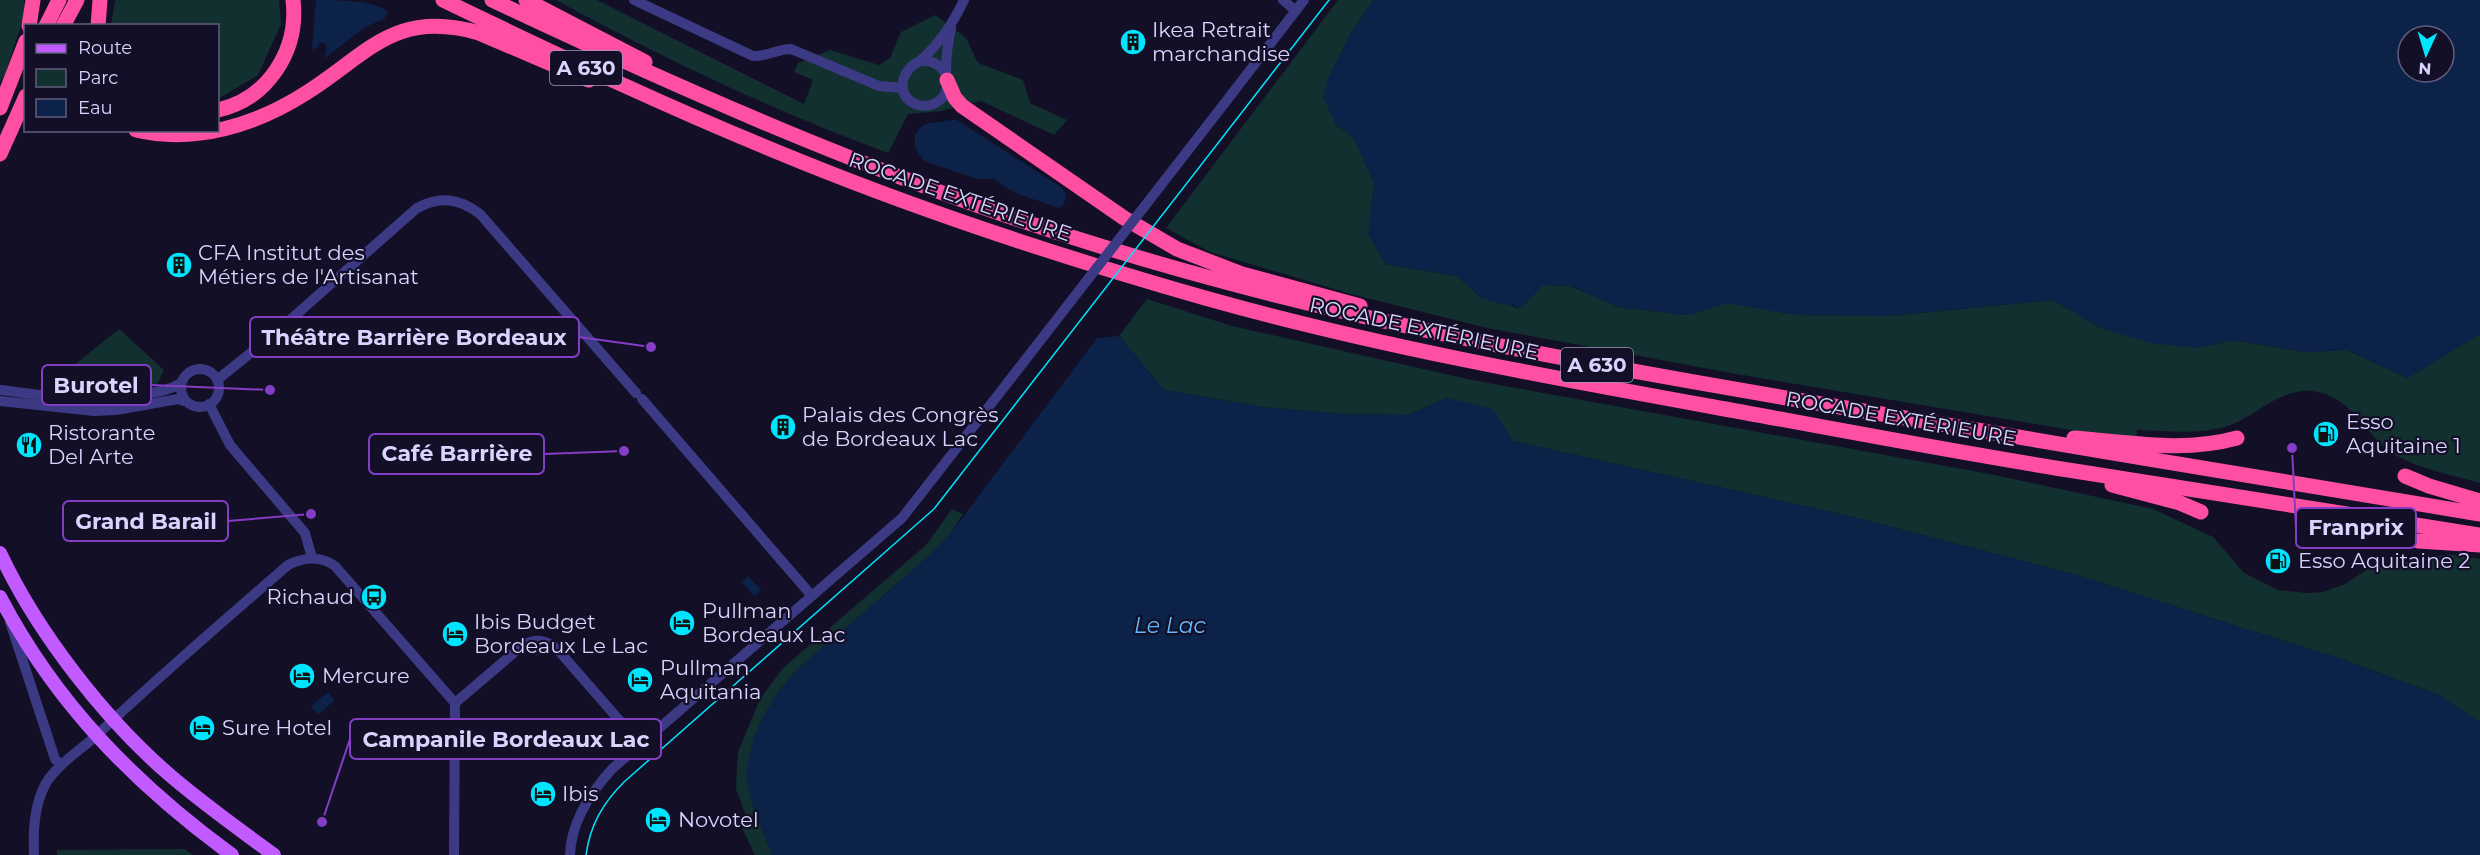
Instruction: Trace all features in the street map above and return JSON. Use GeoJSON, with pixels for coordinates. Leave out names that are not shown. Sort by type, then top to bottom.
{"type":"FeatureCollection","features":[{"type":"Feature","properties":{"kind":"highway"},"geometry":{"type":"LineString","coordinates":[[29,24],[33,0]]}},
{"type":"Feature","properties":{"kind":"highway"},"geometry":{"type":"LineString","coordinates":[[47,24],[59,0]]}},
{"type":"Feature","properties":{"kind":"highway"},"geometry":{"type":"LineString","coordinates":[[64,24],[77,0]]}},
{"type":"Feature","properties":{"kind":"highway"},"geometry":{"type":"LineString","coordinates":[[98,24],[100,0]]}},
{"type":"Feature","properties":{"kind":"highway"},"geometry":{"type":"LineString","coordinates":[[219,110],[242,101],[271,79],[289,46],[293,27],[293,0]]}},
{"type":"Feature","properties":{"kind":"highway","name":"ROCADE EXTÉRIEURE"},"geometry":{"type":"LineString","coordinates":[[443,0],[556,54],[730,132],[841,178],[979,228],[1118,273],[1302,324],[1513,370],[2079,471],[2480,535]]}},
{"type":"Feature","properties":{"kind":"highway","name":"A 630"},"geometry":{"type":"LineString","coordinates":[[492,0],[740,114],[903,178],[1096,245],[1267,294],[1472,340],[1696,383],[2480,514]]}},
{"type":"Feature","properties":{"kind":"highway"},"geometry":{"type":"LineString","coordinates":[[526,0],[740,114]]}},
{"type":"Feature","properties":{"kind":"highway"},"geometry":{"type":"LineString","coordinates":[[219,130],[229,129],[265,114],[305,94],[369,46],[390,35],[408,30],[444,26],[479,33],[598,84],[730,132]]}},
{"type":"Feature","properties":{"kind":"highway"},"geometry":{"type":"LineString","coordinates":[[0,108],[24,46]]}},
{"type":"Feature","properties":{"kind":"highway"},"geometry":{"type":"LineString","coordinates":[[0,113],[24,69]]}},
{"type":"Feature","properties":{"kind":"highway"},"geometry":{"type":"LineString","coordinates":[[946,77],[955,99],[962,106],[1124,218],[1177,249],[1242,274],[1382,312],[1472,340]]}},
{"type":"Feature","properties":{"kind":"highway"},"geometry":{"type":"LineString","coordinates":[[0,154],[24,101]]}},
{"type":"Feature","properties":{"kind":"highway"},"geometry":{"type":"LineString","coordinates":[[9,135],[24,115]]}},
{"type":"Feature","properties":{"kind":"highway"},"geometry":{"type":"LineString","coordinates":[[147,132],[163,135],[208,132]]}},
{"type":"Feature","properties":{"kind":"highway"},"geometry":{"type":"LineString","coordinates":[[1982,431],[2191,447],[2212,445],[2237,438]]}},
{"type":"Feature","properties":{"kind":"highway"},"geometry":{"type":"LineString","coordinates":[[2079,471],[2099,483],[2180,503],[2201,512]]}},
{"type":"Feature","properties":{"kind":"highway"},"geometry":{"type":"LineString","coordinates":[[2405,476],[2429,486],[2480,501]]}},
{"type":"Feature","properties":{"kind":"highway"},"geometry":{"type":"LineString","coordinates":[[2418,541],[2480,545]]}},
{"type":"Feature","properties":{"kind":"main road"},"geometry":{"type":"LineString","coordinates":[[0,553],[31,610],[62,654],[113,718],[172,777],[274,855]]}},
{"type":"Feature","properties":{"kind":"main road"},"geometry":{"type":"LineString","coordinates":[[3,602],[42,668],[95,736],[165,804],[232,855]]}},
{"type":"Feature","properties":{"kind":"street"},"geometry":{"type":"LineString","coordinates":[[634,0],[753,56],[761,57],[783,49],[791,49],[879,86],[903,88]]}},
{"type":"Feature","properties":{"kind":"street"},"geometry":{"type":"LineString","coordinates":[[946,77],[935,63],[920,62],[914,64],[904,74],[903,88],[911,101],[925,106],[933,105],[945,95],[946,77],[946,51],[951,28],[964,0]]}},
{"type":"Feature","properties":{"kind":"street"},"geometry":{"type":"LineString","coordinates":[[1283,0],[1296,11]]}},
{"type":"Feature","properties":{"kind":"street"},"geometry":{"type":"LineString","coordinates":[[570,855],[576,826],[597,786],[612,769],[902,518],[1304,0]]}},
{"type":"Feature","properties":{"kind":"street"},"geometry":{"type":"LineString","coordinates":[[920,62],[951,28]]}},
{"type":"Feature","properties":{"kind":"street"},"geometry":{"type":"LineString","coordinates":[[218,381],[417,208],[442,199],[463,203],[480,214],[812,596]]}},
{"type":"Feature","properties":{"kind":"street"},"geometry":{"type":"LineString","coordinates":[[0,390],[95,401],[116,400],[165,390],[181,383],[187,374],[198,369],[210,371],[218,381],[219,391],[209,404],[198,407],[178,399],[117,410],[94,411],[0,401]]}},
{"type":"Feature","properties":{"kind":"street"},"geometry":{"type":"LineString","coordinates":[[181,383],[181,393],[187,402]]}},
{"type":"Feature","properties":{"kind":"street"},"geometry":{"type":"LineString","coordinates":[[209,404],[230,445],[305,533],[312,558]]}},
{"type":"Feature","properties":{"kind":"street"},"geometry":{"type":"LineString","coordinates":[[34,855],[34,825],[39,800],[45,785],[61,765],[288,565],[312,558],[336,566],[455,703],[454,855]]}},
{"type":"Feature","properties":{"kind":"street"},"geometry":{"type":"LineString","coordinates":[[3,602],[55,759],[61,765]]}},
{"type":"Feature","properties":{"kind":"street"},"geometry":{"type":"LineString","coordinates":[[455,703],[523,645],[541,640],[551,643],[558,650],[640,744]]}},
{"type":"Feature","properties":{"kind":"green space"},"geometry":{"type":"Polygon","coordinates":[[[0,0],[24,0],[24,16],[5,75],[0,83],[0,0]]]}},
{"type":"Feature","properties":{"kind":"green space"},"geometry":{"type":"Polygon","coordinates":[[[115,0],[279,0],[281,24],[258,75],[219,98],[219,24],[111,24],[115,0]]]}},
{"type":"Feature","properties":{"kind":"green space"},"geometry":{"type":"Polygon","coordinates":[[[556,0],[597,0],[804,104],[813,80],[794,72],[798,63],[830,50],[879,65],[890,58],[901,32],[935,15],[966,38],[978,63],[1023,80],[1030,103],[1067,120],[1054,135],[981,101],[941,111],[908,114],[888,153],[803,120],[719,82],[556,0]]]}},
{"type":"Feature","properties":{"kind":"green space"},"geometry":{"type":"Polygon","coordinates":[[[1338,0],[1374,0],[1352,31],[1328,79],[1336,125],[1354,138],[1374,183],[1369,233],[1385,264],[1457,276],[1482,298],[1497,301],[1498,304],[1507,303],[1518,308],[1523,306],[1542,285],[1570,286],[1619,307],[1687,315],[1726,303],[1798,315],[1889,316],[2053,300],[2101,328],[2197,348],[2232,340],[2307,352],[2347,350],[2407,378],[2480,334],[2480,483],[2427,469],[2397,456],[2376,439],[2338,400],[2312,391],[2300,391],[2279,398],[2228,426],[2194,431],[2137,430],[2136,441],[1731,373],[1487,328],[1351,294],[1210,252],[1166,228],[1338,0]]]}},
{"type":"Feature","properties":{"kind":"green space"},"geometry":{"type":"Polygon","coordinates":[[[1147,299],[1232,326],[1472,380],[1990,474],[2153,509],[2213,537],[2244,573],[2278,590],[2323,592],[2345,584],[2368,569],[2448,554],[2480,559],[2480,722],[2437,694],[2341,659],[2070,573],[1849,516],[1513,441],[1447,398],[1408,415],[1342,414],[1262,407],[1164,390],[1119,336],[1147,299]]]}},
{"type":"Feature","properties":{"kind":"green space"},"geometry":{"type":"Polygon","coordinates":[[[119,329],[164,370],[158,383],[139,388],[86,393],[48,386],[119,329]]]}},
{"type":"Feature","properties":{"kind":"green space"},"geometry":{"type":"Polygon","coordinates":[[[952,509],[963,514],[950,534],[929,556],[799,668],[779,691],[751,801],[772,855],[755,855],[741,826],[746,816],[736,789],[738,752],[760,699],[783,668],[926,545],[952,509]]]}},
{"type":"Feature","properties":{"kind":"green space"},"geometry":{"type":"Polygon","coordinates":[[[185,849],[193,855],[57,855],[57,850],[185,849]]]}},
{"type":"Feature","properties":{"kind":"water"},"geometry":{"type":"Polygon","coordinates":[[[316,0],[366,3],[376,5],[388,13],[384,19],[365,27],[324,59],[327,45],[321,42],[314,51],[312,46],[316,0]]]}},
{"type":"Feature","properties":{"kind":"water"},"geometry":{"type":"Polygon","coordinates":[[[1374,0],[2480,0],[2480,334],[2407,378],[2347,350],[2307,352],[2233,340],[2197,348],[2150,343],[2101,328],[2053,300],[1889,316],[1798,315],[1726,303],[1688,315],[1619,307],[1570,286],[1543,285],[1523,306],[1518,308],[1512,304],[1508,307],[1503,302],[1499,305],[1494,300],[1490,303],[1457,276],[1385,264],[1368,234],[1374,183],[1354,138],[1336,125],[1323,97],[1328,79],[1352,31],[1374,0]]]}},
{"type":"Feature","properties":{"kind":"water"},"geometry":{"type":"Polygon","coordinates":[[[957,120],[1061,187],[1066,194],[1064,204],[1059,208],[1015,193],[994,179],[977,179],[924,161],[915,148],[915,135],[919,129],[925,124],[957,120]]]}},
{"type":"Feature","properties":{"kind":"water","name":"Le Lac"},"geometry":{"type":"Polygon","coordinates":[[[1119,336],[1164,390],[1262,407],[1342,414],[1408,415],[1447,398],[1493,409],[1513,441],[1849,516],[2070,573],[2341,659],[2437,694],[2480,722],[2480,855],[772,855],[751,801],[746,774],[754,736],[779,691],[799,668],[929,556],[950,534],[1097,338],[1119,336]]]}},
{"type":"Feature","properties":{"kind":"water"},"geometry":{"type":"Polygon","coordinates":[[[748,576],[761,590],[754,596],[742,582],[748,576]]]}},
{"type":"Feature","properties":{"kind":"water"},"geometry":{"type":"Polygon","coordinates":[[[328,692],[335,700],[318,715],[311,706],[328,692]]]}},
{"type":"Feature","properties":{"kind":"tram line"},"geometry":{"type":"LineString","coordinates":[[586,855],[594,824],[610,798],[624,782],[934,509],[1329,0]]}},
{"type":"Feature","properties":{"kind":"place","name":"Ikea Retrait marchandise"},"geometry":{"type":"Point","coordinates":[1133,42]}},
{"type":"Feature","properties":{"kind":"place","name":"CFA Institut des Métiers de l'Artisanat"},"geometry":{"type":"Point","coordinates":[179,265]}},
{"type":"Feature","properties":{"kind":"place","name":"Théâtre Barrière Bordeaux"},"geometry":{"type":"Point","coordinates":[651,347]}},
{"type":"Feature","properties":{"kind":"place","name":"Burotel"},"geometry":{"type":"Point","coordinates":[270,390]}},
{"type":"Feature","properties":{"kind":"place","name":"Palais des Congrès de Bordeaux Lac"},"geometry":{"type":"Point","coordinates":[783,427]}},
{"type":"Feature","properties":{"kind":"place","name":"Esso Aquitaine 1"},"geometry":{"type":"Point","coordinates":[2326,434]}},
{"type":"Feature","properties":{"kind":"place","name":"Ristorante Del Arte"},"geometry":{"type":"Point","coordinates":[29,445]}},
{"type":"Feature","properties":{"kind":"place","name":"Franprix"},"geometry":{"type":"Point","coordinates":[2292,448]}},
{"type":"Feature","properties":{"kind":"place","name":"Café Barrière"},"geometry":{"type":"Point","coordinates":[624,451]}},
{"type":"Feature","properties":{"kind":"place","name":"Grand Barail"},"geometry":{"type":"Point","coordinates":[311,514]}},
{"type":"Feature","properties":{"kind":"place","name":"Esso Aquitaine 2"},"geometry":{"type":"Point","coordinates":[2278,561]}},
{"type":"Feature","properties":{"kind":"place","name":"Richaud"},"geometry":{"type":"Point","coordinates":[374,597]}},
{"type":"Feature","properties":{"kind":"place","name":"Pullman Bordeaux Lac"},"geometry":{"type":"Point","coordinates":[682,623]}},
{"type":"Feature","properties":{"kind":"place","name":"Ibis Budget Bordeaux Le Lac"},"geometry":{"type":"Point","coordinates":[455,634]}},
{"type":"Feature","properties":{"kind":"place","name":"Mercure"},"geometry":{"type":"Point","coordinates":[302,676]}},
{"type":"Feature","properties":{"kind":"place","name":"Pullman Aquitania"},"geometry":{"type":"Point","coordinates":[640,680]}},
{"type":"Feature","properties":{"kind":"place","name":"Sure Hotel"},"geometry":{"type":"Point","coordinates":[202,728]}},
{"type":"Feature","properties":{"kind":"place","name":"Ibis"},"geometry":{"type":"Point","coordinates":[543,794]}},
{"type":"Feature","properties":{"kind":"place","name":"Novotel"},"geometry":{"type":"Point","coordinates":[658,820]}},
{"type":"Feature","properties":{"kind":"place","name":"Campanile Bordeaux Lac"},"geometry":{"type":"Point","coordinates":[322,822]}}]}
